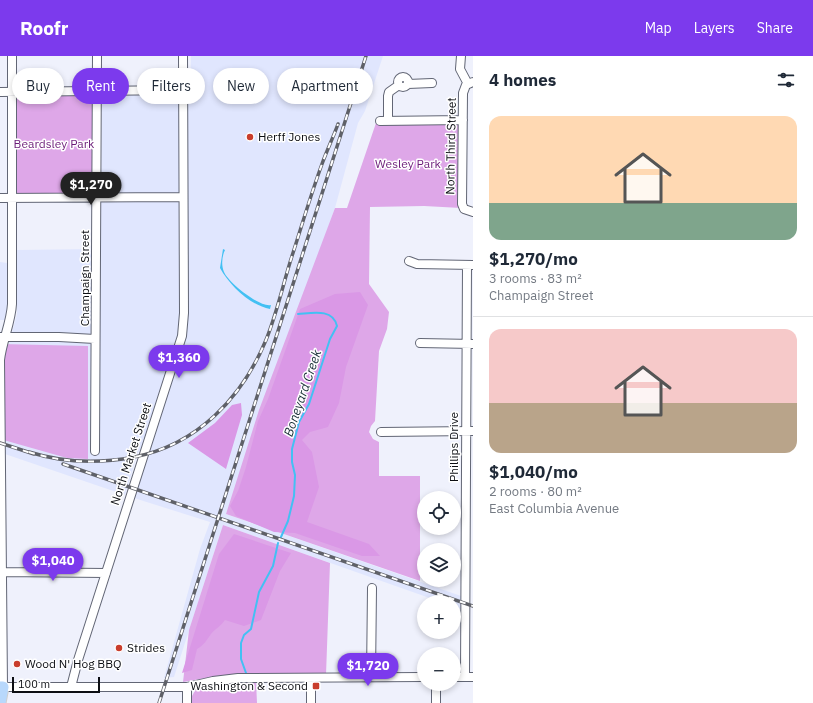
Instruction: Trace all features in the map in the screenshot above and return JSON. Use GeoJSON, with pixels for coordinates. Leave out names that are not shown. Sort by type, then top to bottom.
{"type":"FeatureCollection","features":[{"type":"Feature","properties":{"kind":"main road"},"geometry":{"type":"LineString","coordinates":[[0,703],[2,687]]}},
{"type":"Feature","properties":{"kind":"street"},"geometry":{"type":"LineString","coordinates":[[12,56],[12,68]]}},
{"type":"Feature","properties":{"kind":"street","name":"Champaign Street"},"geometry":{"type":"LineString","coordinates":[[97,56],[97,68]]}},
{"type":"Feature","properties":{"kind":"street","name":"North Market Street"},"geometry":{"type":"LineString","coordinates":[[183,56],[183,68]]}},
{"type":"Feature","properties":{"kind":"street","name":"North Third Street"},"geometry":{"type":"LineString","coordinates":[[461,56],[460,69],[470,83],[463,93],[461,172],[462,204],[464,209],[473,212]]}},
{"type":"Feature","properties":{"kind":"street"},"geometry":{"type":"LineString","coordinates":[[432,83],[408,84],[407,79],[403,77],[399,80],[399,85],[389,92],[384,120],[463,120]]}},
{"type":"Feature","properties":{"kind":"street"},"geometry":{"type":"LineString","coordinates":[[0,92],[12,92]]}},
{"type":"Feature","properties":{"kind":"street"},"geometry":{"type":"LineString","coordinates":[[12,104],[12,304],[10,320],[2,337],[0,360],[2,687],[187,687],[224,679],[417,677]]}},
{"type":"Feature","properties":{"kind":"street","name":"Champaign Street"},"geometry":{"type":"LineString","coordinates":[[95,451],[95,339],[97,313],[97,104]]}},
{"type":"Feature","properties":{"kind":"street","name":"North Market Street"},"geometry":{"type":"LineString","coordinates":[[71,687],[78,660],[182,336],[184,313],[183,104]]}},
{"type":"Feature","properties":{"kind":"street"},"geometry":{"type":"LineString","coordinates":[[0,198],[97,196],[183,197]]}},
{"type":"Feature","properties":{"kind":"street"},"geometry":{"type":"LineString","coordinates":[[410,261],[417,264],[470,265]]}},
{"type":"Feature","properties":{"kind":"street","name":"Phillips Drive"},"geometry":{"type":"LineString","coordinates":[[469,677],[470,265]]}},
{"type":"Feature","properties":{"kind":"street"},"geometry":{"type":"LineString","coordinates":[[2,337],[95,339]]}},
{"type":"Feature","properties":{"kind":"street"},"geometry":{"type":"LineString","coordinates":[[420,343],[470,344]]}},
{"type":"Feature","properties":{"kind":"street"},"geometry":{"type":"LineString","coordinates":[[381,432],[470,431]]}},
{"type":"Feature","properties":{"kind":"street"},"geometry":{"type":"LineString","coordinates":[[1,572],[106,573]]}},
{"type":"Feature","properties":{"kind":"street"},"geometry":{"type":"LineString","coordinates":[[371,677],[372,588]]}},
{"type":"Feature","properties":{"kind":"street"},"geometry":{"type":"LineString","coordinates":[[311,678],[311,703]]}},
{"type":"Feature","properties":{"kind":"street"},"geometry":{"type":"LineString","coordinates":[[187,687],[187,703]]}},
{"type":"Feature","properties":{"kind":"street"},"geometry":{"type":"LineString","coordinates":[[436,691],[436,703]]}},
{"type":"Feature","properties":{"kind":"shaded area"},"geometry":{"type":"Polygon","coordinates":[[[191,56],[383,56],[373,87],[373,68],[277,68],[277,104],[367,104],[358,123],[335,208],[226,514],[417,581],[417,587],[435,587],[458,595],[421,595],[223,525],[174,677],[164,678],[200,549],[210,522],[134,498],[150,448],[138,452],[125,495],[5,454],[5,441],[0,439],[0,344],[9,344],[17,314],[17,250],[95,249],[95,200],[101,199],[102,104],[129,104],[129,95],[137,95],[137,104],[205,104],[205,68],[191,68],[191,56]]]}},
{"type":"Feature","properties":{"kind":"shaded area"},"geometry":{"type":"Polygon","coordinates":[[[0,262],[7,263],[8,310],[5,320],[0,320],[0,262]]]}},
{"type":"Feature","properties":{"kind":"shaded area"},"geometry":{"type":"Polygon","coordinates":[[[360,292],[368,305],[346,367],[339,403],[328,427],[310,432],[302,440],[312,452],[319,487],[307,522],[369,544],[380,556],[362,556],[295,533],[274,532],[236,516],[230,506],[238,491],[258,421],[268,399],[300,309],[335,294],[360,292]]]}},
{"type":"Feature","properties":{"kind":"shaded area"},"geometry":{"type":"Polygon","coordinates":[[[241,403],[242,415],[226,469],[188,443],[215,423],[232,405],[241,403]]]}},
{"type":"Feature","properties":{"kind":"shaded area"},"geometry":{"type":"Polygon","coordinates":[[[234,534],[291,553],[280,571],[261,620],[244,626],[225,620],[197,649],[192,670],[182,673],[219,554],[234,534]]]}},
{"type":"Feature","properties":{"kind":"green space","name":"Beardsley Park"},"geometry":{"type":"Polygon","coordinates":[[[64,92],[72,92],[72,104],[96,104],[95,195],[13,196],[13,104],[64,104],[64,92]]]}},
{"type":"Feature","properties":{"kind":"green space","name":"Wesley Park"},"geometry":{"type":"Polygon","coordinates":[[[463,120],[461,208],[424,206],[370,207],[369,284],[389,312],[387,329],[379,351],[375,421],[369,432],[373,439],[379,442],[379,476],[420,476],[420,491],[417,491],[417,535],[420,535],[420,543],[417,543],[417,580],[226,514],[259,410],[335,208],[347,208],[376,123],[463,120]]]}},
{"type":"Feature","properties":{"kind":"green space"},"geometry":{"type":"Polygon","coordinates":[[[0,344],[88,346],[88,459],[67,458],[0,439],[0,344]]]}},
{"type":"Feature","properties":{"kind":"green space"},"geometry":{"type":"Polygon","coordinates":[[[223,525],[330,563],[326,675],[240,674],[217,676],[183,682],[189,630],[223,525]]]}},
{"type":"Feature","properties":{"kind":"green space"},"geometry":{"type":"Polygon","coordinates":[[[225,681],[256,681],[257,703],[192,703],[192,696],[196,689],[225,681]]]}},
{"type":"Feature","properties":{"kind":"water"},"geometry":{"type":"Polygon","coordinates":[[[223,249],[225,250],[222,266],[231,282],[252,299],[266,305],[271,305],[270,309],[255,303],[241,294],[224,275],[220,268],[223,249]]]}},
{"type":"Feature","properties":{"kind":"waterway","name":"Boneyard Creek"},"geometry":{"type":"LineString","coordinates":[[281,537],[288,521],[294,496],[295,475],[292,462],[292,449],[299,422],[309,404],[330,339],[337,326],[335,320],[327,314],[298,314]]}},
{"type":"Feature","properties":{"kind":"waterway","name":"Boneyard Creek"},"geometry":{"type":"LineString","coordinates":[[246,673],[241,659],[241,643],[244,635],[251,629],[259,592],[273,566],[278,543]]}},
{"type":"Feature","properties":{"kind":"railway"},"geometry":{"type":"LineString","coordinates":[[159,703],[366,56]]}},
{"type":"Feature","properties":{"kind":"railway"},"geometry":{"type":"LineString","coordinates":[[29,452],[42,456],[81,461],[107,461],[134,457],[157,451],[178,442],[215,416],[244,381],[266,340],[314,187],[338,124]]}},
{"type":"Feature","properties":{"kind":"railway"},"geometry":{"type":"LineString","coordinates":[[0,443],[34,454]]}},
{"type":"Feature","properties":{"kind":"railway"},"geometry":{"type":"LineString","coordinates":[[63,464],[473,606]]}},
{"type":"Feature","properties":{"kind":"place","name":"Herff Jones"},"geometry":{"type":"Point","coordinates":[250,137]}},
{"type":"Feature","properties":{"kind":"place","name":"Strides"},"geometry":{"type":"Point","coordinates":[119,648]}},
{"type":"Feature","properties":{"kind":"place","name":"Wood N' Hog BBQ"},"geometry":{"type":"Point","coordinates":[17,664]}},
{"type":"Feature","properties":{"kind":"place","name":"Washington & Second"},"geometry":{"type":"Point","coordinates":[316,686]}}]}
